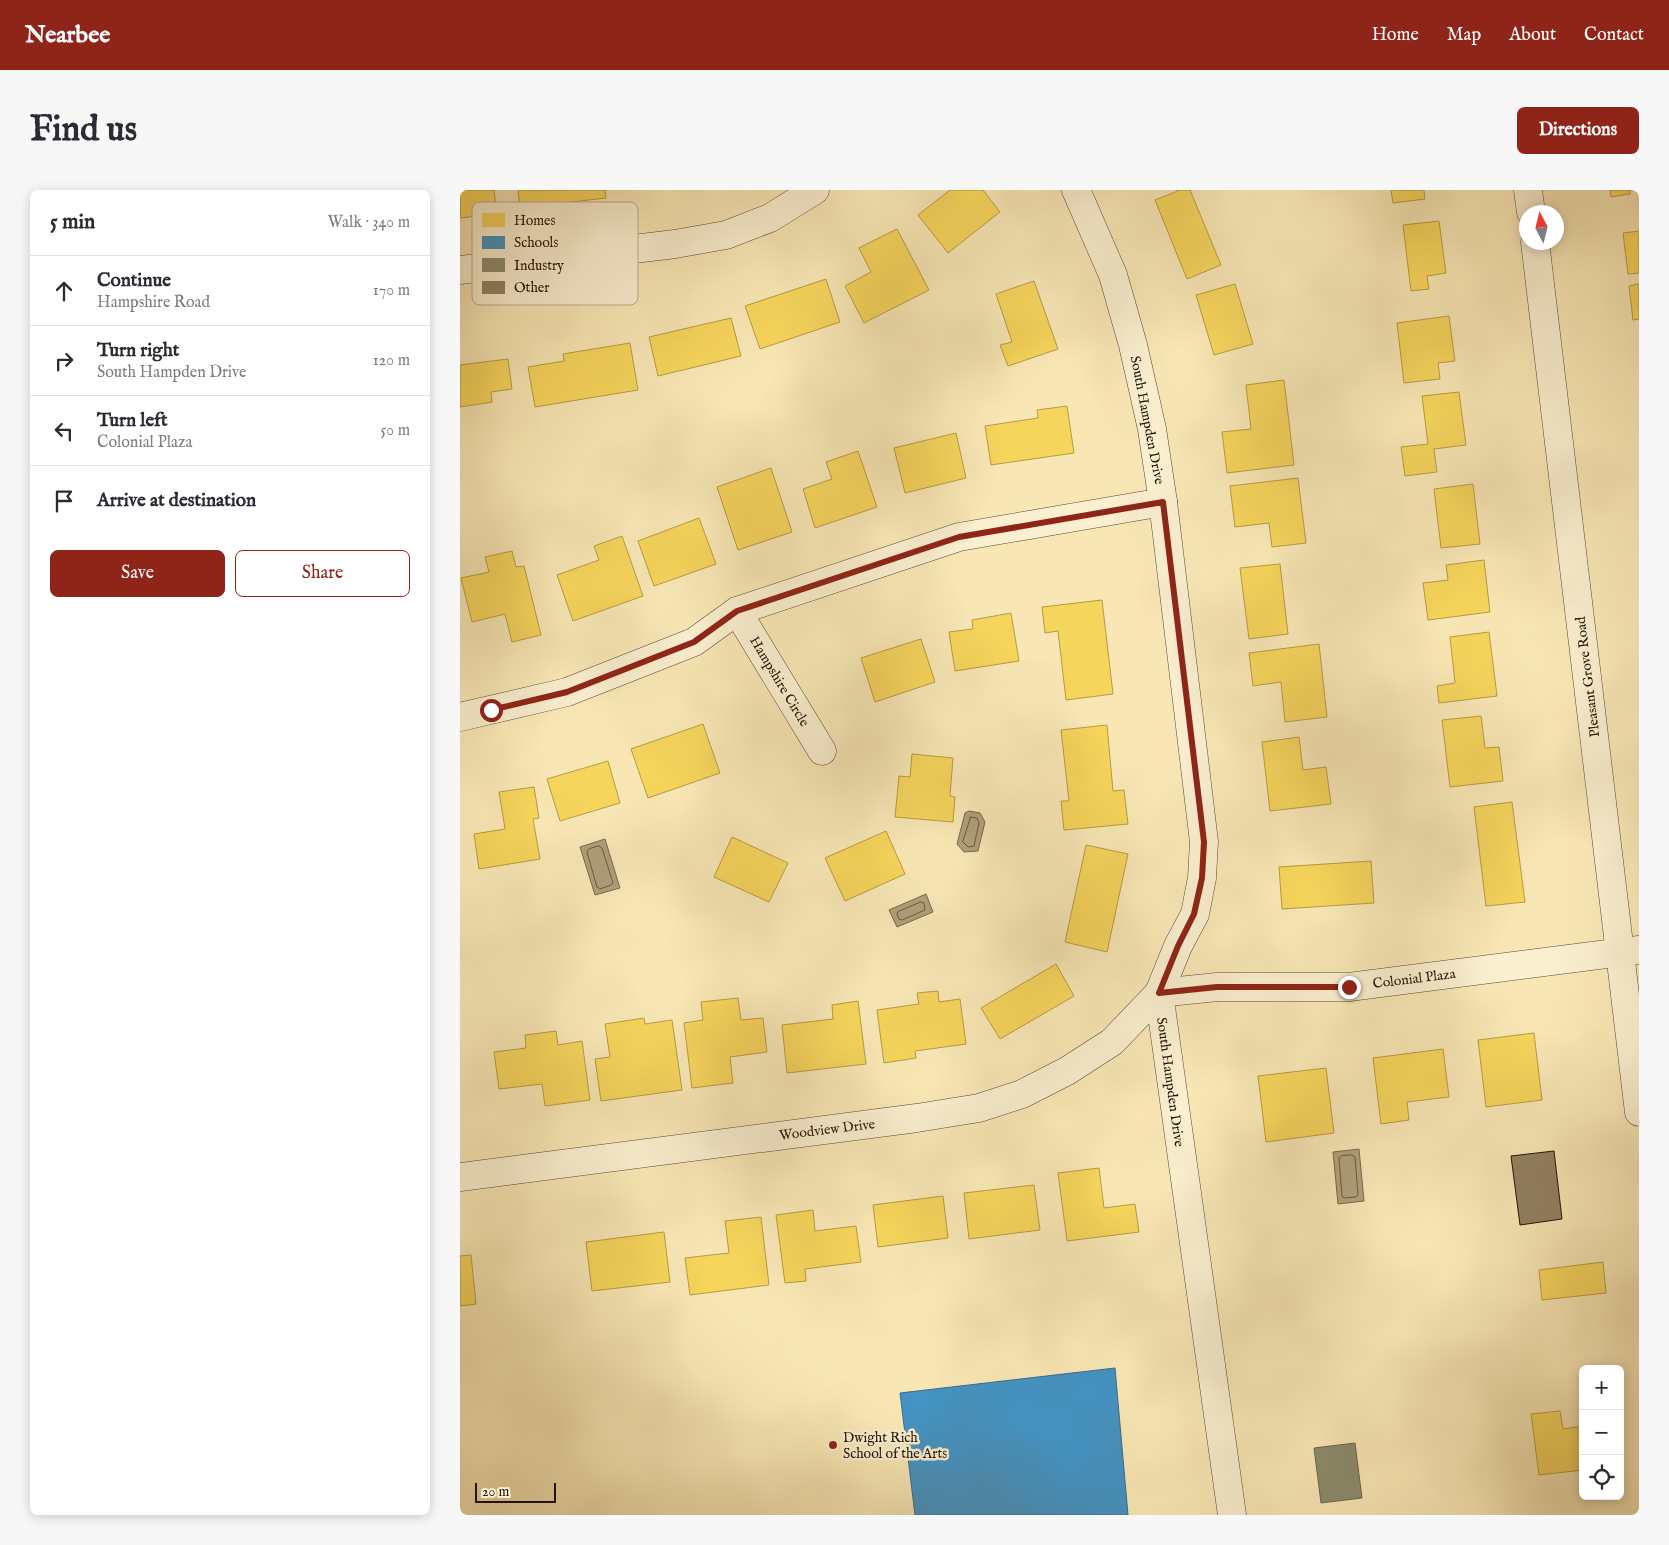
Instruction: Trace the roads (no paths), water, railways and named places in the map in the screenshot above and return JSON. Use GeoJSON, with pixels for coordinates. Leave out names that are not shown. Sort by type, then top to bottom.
{"type":"FeatureCollection","features":[{"type":"Feature","properties":{"kind":"street"},"geometry":{"type":"LineString","coordinates":[[638,248],[726,235],[770,218],[816,190]]}},
{"type":"Feature","properties":{"kind":"street","name":"South Hampden Drive"},"geometry":{"type":"LineString","coordinates":[[1076,190],[1113,275],[1133,345],[1152,428],[1163,502],[1204,842],[1202,878],[1194,914],[1178,946],[1159,993],[1232,1515]]}},
{"type":"Feature","properties":{"kind":"street"},"geometry":{"type":"LineString","coordinates":[[1528,190],[1530,205]]}},
{"type":"Feature","properties":{"kind":"street","name":"Pleasant Grove Road"},"geometry":{"type":"LineString","coordinates":[[1536,250],[1630,951],[1639,1112]]}},
{"type":"Feature","properties":{"kind":"street"},"geometry":{"type":"LineString","coordinates":[[460,717],[567,692],[694,642],[737,611],[959,537],[1163,502]]}},
{"type":"Feature","properties":{"kind":"street","name":"Hampshire Circle"},"geometry":{"type":"LineString","coordinates":[[737,611],[822,751]]}},
{"type":"Feature","properties":{"kind":"street","name":"Colonial Plaza"},"geometry":{"type":"LineString","coordinates":[[1159,993],[1217,987],[1349,987],[1630,951]]}},
{"type":"Feature","properties":{"kind":"street","name":"Woodview Drive"},"geometry":{"type":"LineString","coordinates":[[460,1177],[917,1118],[979,1108],[1022,1094],[1067,1071],[1112,1042],[1159,993]]}},
{"type":"Feature","properties":{"kind":"water"},"geometry":{"type":"Polygon","coordinates":[[[969,811],[980,813],[985,822],[978,851],[964,852],[957,844],[965,813],[969,811]]]}},
{"type":"Feature","properties":{"kind":"water"},"geometry":{"type":"Polygon","coordinates":[[[605,839],[620,888],[595,895],[580,847],[605,839]]]}},
{"type":"Feature","properties":{"kind":"water"},"geometry":{"type":"Polygon","coordinates":[[[926,894],[933,912],[897,927],[889,910],[926,894]]]}},
{"type":"Feature","properties":{"kind":"water"},"geometry":{"type":"Polygon","coordinates":[[[1359,1149],[1364,1201],[1338,1204],[1333,1152],[1359,1149]]]}},
{"type":"Feature","properties":{"kind":"place","name":"Dwight Rich School of the Arts"},"geometry":{"type":"Point","coordinates":[833,1445]}}]}
